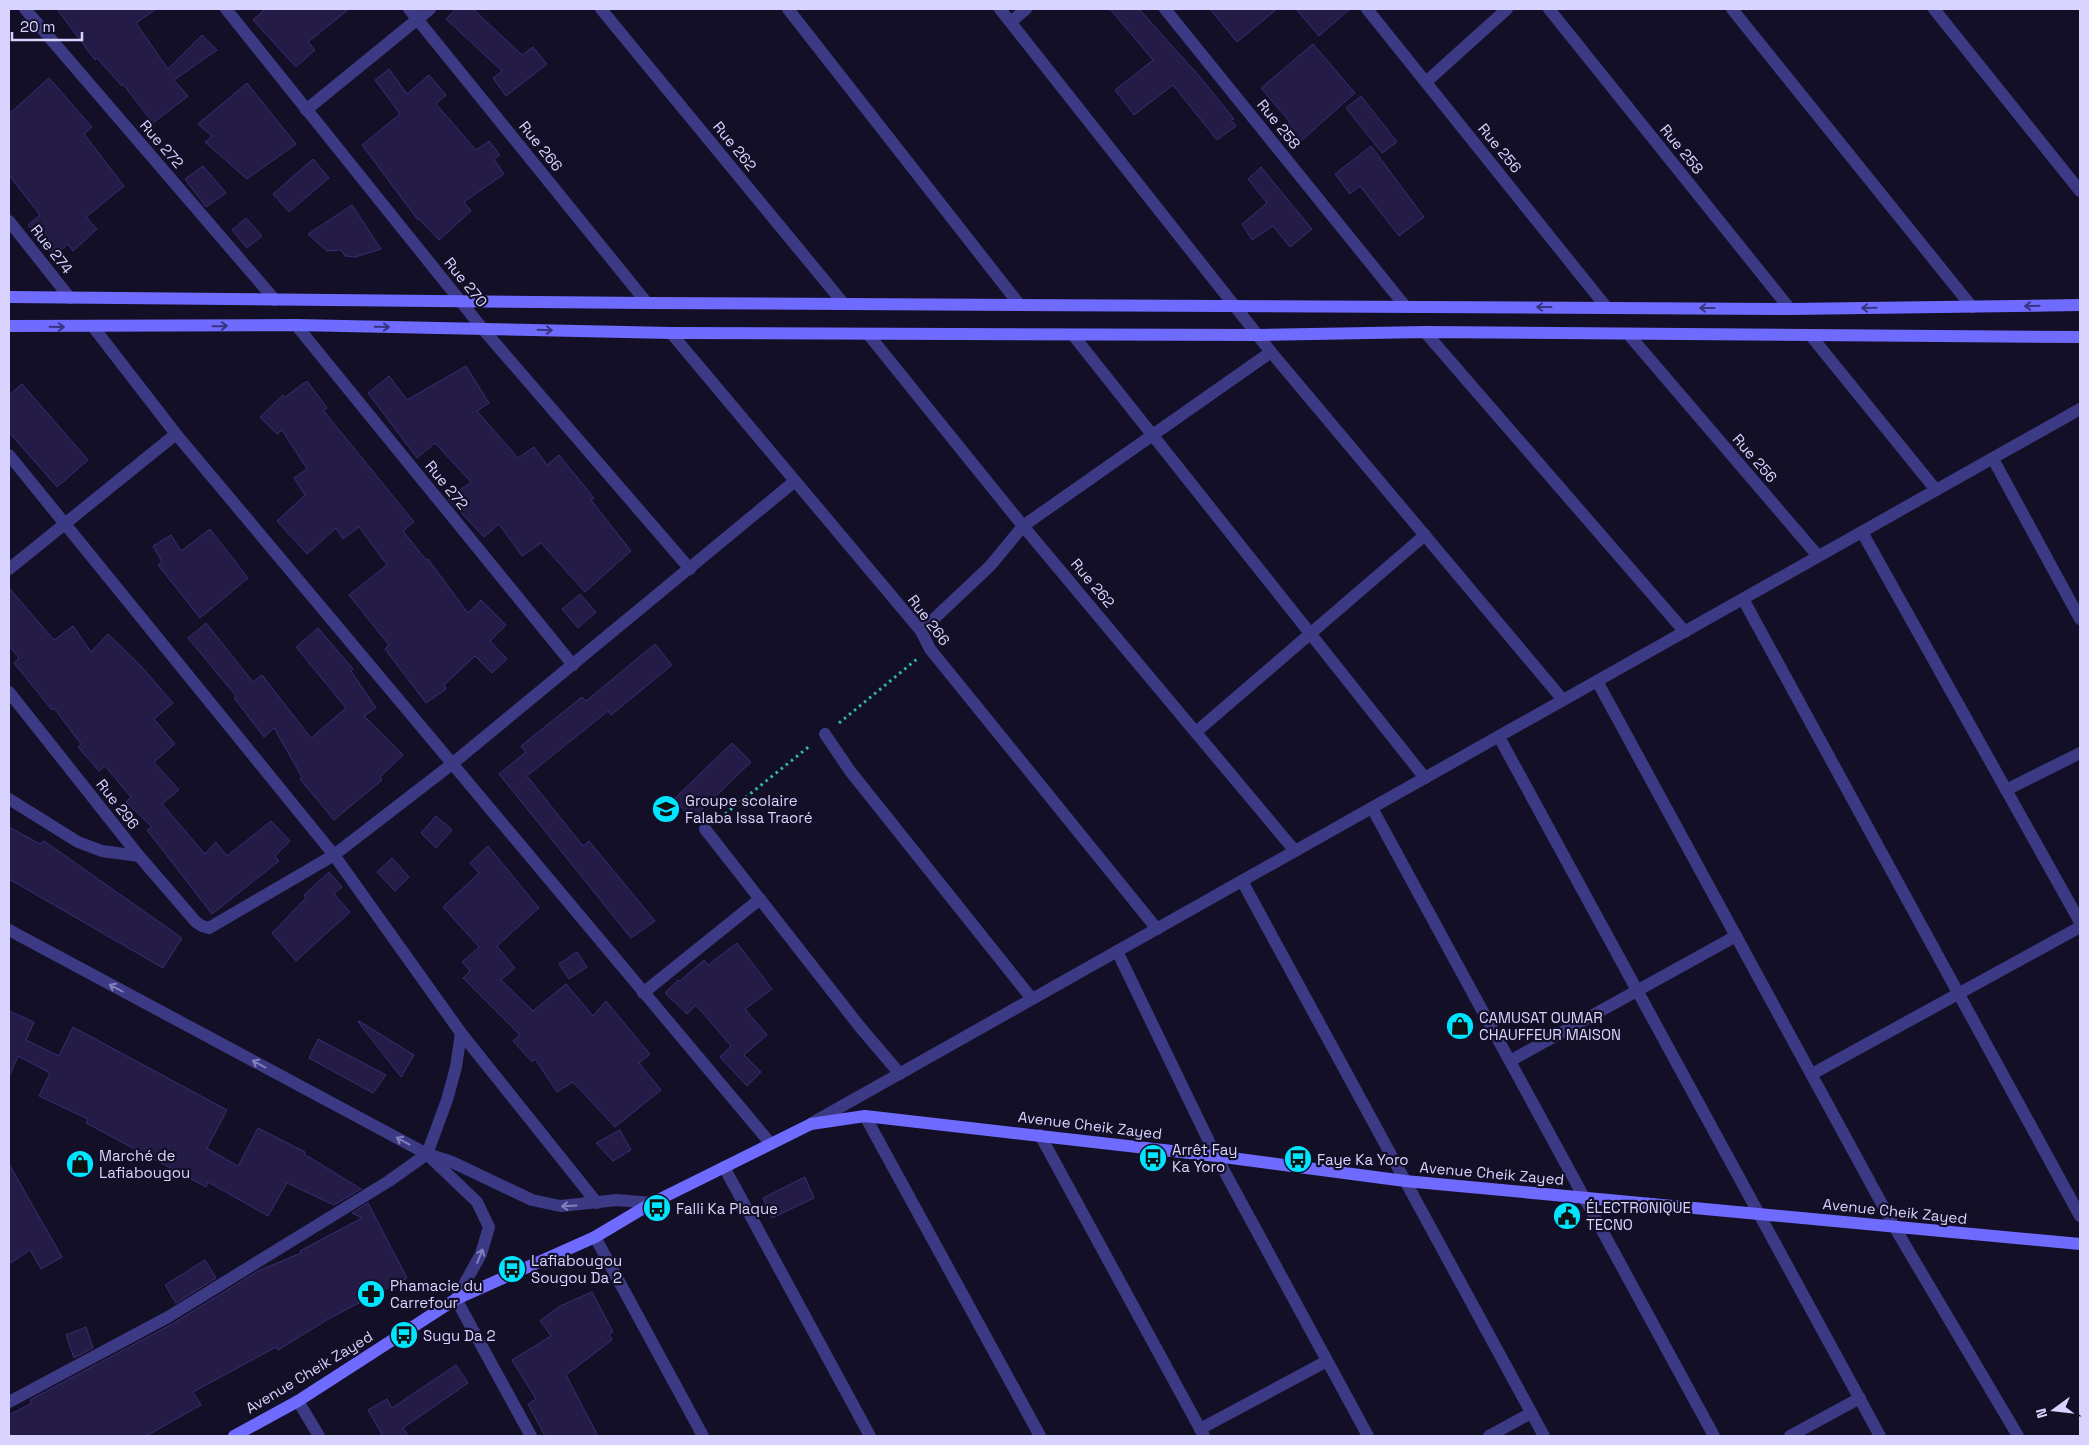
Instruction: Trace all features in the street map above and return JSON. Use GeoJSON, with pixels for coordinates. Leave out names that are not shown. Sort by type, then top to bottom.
{"type":"FeatureCollection","features":[{"type":"Feature","properties":{"kind":"street","name":"Rue 272"},"geometry":{"type":"LineString","coordinates":[[25,9],[275,300]]}},
{"type":"Feature","properties":{"kind":"street","name":"Rue 270"},"geometry":{"type":"LineString","coordinates":[[226,9],[482,328],[690,569]]}},
{"type":"Feature","properties":{"kind":"street"},"geometry":{"type":"LineString","coordinates":[[306,110],[413,14],[430,9]]}},
{"type":"Feature","properties":{"kind":"street","name":"Rue 262"},"geometry":{"type":"LineString","coordinates":[[601,9],[844,304]]}},
{"type":"Feature","properties":{"kind":"street"},"geometry":{"type":"LineString","coordinates":[[788,9],[1019,304]]}},
{"type":"Feature","properties":{"kind":"street"},"geometry":{"type":"LineString","coordinates":[[1000,9],[1271,352],[1563,700]]}},
{"type":"Feature","properties":{"kind":"street"},"geometry":{"type":"LineString","coordinates":[[1011,22],[1026,9]]}},
{"type":"Feature","properties":{"kind":"street","name":"Rue 258"},"geometry":{"type":"LineString","coordinates":[[1165,9],[1405,306]]}},
{"type":"Feature","properties":{"kind":"street","name":"Rue 256"},"geometry":{"type":"LineString","coordinates":[[1367,9],[1607,308]]}},
{"type":"Feature","properties":{"kind":"street"},"geometry":{"type":"LineString","coordinates":[[1426,82],[1507,9]]}},
{"type":"Feature","properties":{"kind":"street","name":"Rue 258"},"geometry":{"type":"LineString","coordinates":[[1549,9],[1790,309]]}},
{"type":"Feature","properties":{"kind":"street"},"geometry":{"type":"LineString","coordinates":[[1732,9],[1972,307]]}},
{"type":"Feature","properties":{"kind":"street"},"geometry":{"type":"LineString","coordinates":[[1934,9],[2080,191]]}},
{"type":"Feature","properties":{"kind":"street","name":"Rue 266"},"geometry":{"type":"LineString","coordinates":[[413,14],[647,303]]}},
{"type":"Feature","properties":{"kind":"street","name":"Rue 274"},"geometry":{"type":"LineString","coordinates":[[9,221],[70,298]]}},
{"type":"Feature","properties":{"kind":"street"},"geometry":{"type":"LineString","coordinates":[[9,297],[461,302],[1790,309],[2080,305]]}},
{"type":"Feature","properties":{"kind":"street","name":"Rue 272"},"geometry":{"type":"LineString","coordinates":[[296,325],[573,665]]}},
{"type":"Feature","properties":{"kind":"street"},"geometry":{"type":"LineString","coordinates":[[9,326],[94,328],[296,325],[671,333],[1259,335],[1425,332],[2080,337]]}},
{"type":"Feature","properties":{"kind":"street"},"geometry":{"type":"LineString","coordinates":[[94,328],[176,434],[771,1144]]}},
{"type":"Feature","properties":{"kind":"street"},"geometry":{"type":"LineString","coordinates":[[1425,332],[1685,632]]}},
{"type":"Feature","properties":{"kind":"street","name":"Rue 266"},"geometry":{"type":"LineString","coordinates":[[671,333],[921,632],[930,649],[1157,929]]}},
{"type":"Feature","properties":{"kind":"street","name":"Rue 262"},"geometry":{"type":"LineString","coordinates":[[868,334],[1024,526],[1295,851]]}},
{"type":"Feature","properties":{"kind":"street"},"geometry":{"type":"LineString","coordinates":[[1073,335],[1151,436],[1425,778]]}},
{"type":"Feature","properties":{"kind":"street","name":"Rue 256"},"geometry":{"type":"LineString","coordinates":[[1629,335],[1818,556]]}},
{"type":"Feature","properties":{"kind":"street"},"geometry":{"type":"LineString","coordinates":[[1811,336],[1936,490]]}},
{"type":"Feature","properties":{"kind":"street"},"geometry":{"type":"LineString","coordinates":[[921,632],[990,566],[1024,526],[1271,352]]}},
{"type":"Feature","properties":{"kind":"street"},"geometry":{"type":"LineString","coordinates":[[811,1124],[2080,409]]}},
{"type":"Feature","properties":{"kind":"street"},"geometry":{"type":"LineString","coordinates":[[9,569],[176,434]]}},
{"type":"Feature","properties":{"kind":"street"},"geometry":{"type":"LineString","coordinates":[[9,455],[334,855],[461,1032],[597,1203]]}},
{"type":"Feature","properties":{"kind":"street"},"geometry":{"type":"LineString","coordinates":[[1993,458],[2080,618]]}},
{"type":"Feature","properties":{"kind":"street"},"geometry":{"type":"LineString","coordinates":[[334,855],[452,764],[795,481]]}},
{"type":"Feature","properties":{"kind":"street"},"geometry":{"type":"LineString","coordinates":[[1862,532],[2080,922]]}},
{"type":"Feature","properties":{"kind":"street"},"geometry":{"type":"LineString","coordinates":[[1196,732],[1425,535]]}},
{"type":"Feature","properties":{"kind":"street"},"geometry":{"type":"LineString","coordinates":[[1744,599],[2080,1216]]}},
{"type":"Feature","properties":{"kind":"street"},"geometry":{"type":"LineString","coordinates":[[1597,681],[1895,1228],[2018,1436]]}},
{"type":"Feature","properties":{"kind":"street","name":"Rue 296"},"geometry":{"type":"LineString","coordinates":[[9,692],[139,856],[196,922],[202,926],[209,928],[334,855]]}},
{"type":"Feature","properties":{"kind":"street"},"geometry":{"type":"LineString","coordinates":[[825,734],[850,771],[1032,999]]}},
{"type":"Feature","properties":{"kind":"street"},"geometry":{"type":"LineString","coordinates":[[1499,737],[1880,1436]]}},
{"type":"Feature","properties":{"kind":"street"},"geometry":{"type":"LineString","coordinates":[[2006,790],[2080,753]]}},
{"type":"Feature","properties":{"kind":"street"},"geometry":{"type":"LineString","coordinates":[[9,799],[78,842],[102,851],[139,856]]}},
{"type":"Feature","properties":{"kind":"street"},"geometry":{"type":"LineString","coordinates":[[1372,808],[1714,1436]]}},
{"type":"Feature","properties":{"kind":"street"},"geometry":{"type":"LineString","coordinates":[[706,829],[860,1027],[900,1074]]}},
{"type":"Feature","properties":{"kind":"street"},"geometry":{"type":"LineString","coordinates":[[1242,881],[1544,1436]]}},
{"type":"Feature","properties":{"kind":"street"},"geometry":{"type":"LineString","coordinates":[[643,993],[760,898]]}},
{"type":"Feature","properties":{"kind":"street"},"geometry":{"type":"LineString","coordinates":[[1812,1074],[2080,927]]}},
{"type":"Feature","properties":{"kind":"street"},"geometry":{"type":"LineString","coordinates":[[9,930],[427,1154],[452,1162],[532,1200],[560,1206],[617,1200],[652,1203]]}},
{"type":"Feature","properties":{"kind":"street"},"geometry":{"type":"LineString","coordinates":[[1510,1061],[1736,936]]}},
{"type":"Feature","properties":{"kind":"street"},"geometry":{"type":"LineString","coordinates":[[1117,952],[1216,1156],[1368,1436]]}},
{"type":"Feature","properties":{"kind":"street"},"geometry":{"type":"LineString","coordinates":[[9,1402],[168,1317],[389,1181],[427,1154],[447,1100],[456,1067],[461,1032]]}},
{"type":"Feature","properties":{"kind":"street"},"geometry":{"type":"LineString","coordinates":[[865,1116],[1040,1436]]}},
{"type":"Feature","properties":{"kind":"street","name":"Avenue Cheik Zayed"},"geometry":{"type":"LineString","coordinates":[[234,1436],[298,1401],[456,1298],[594,1237],[652,1203],[811,1124],[865,1116],[1216,1156],[1405,1181],[2080,1244]]}},
{"type":"Feature","properties":{"kind":"street"},"geometry":{"type":"LineString","coordinates":[[1040,1135],[1202,1433],[1327,1361]]}},
{"type":"Feature","properties":{"kind":"street"},"geometry":{"type":"LineString","coordinates":[[427,1154],[477,1202],[489,1228],[481,1254],[456,1298],[531,1436]]}},
{"type":"Feature","properties":{"kind":"street"},"geometry":{"type":"LineString","coordinates":[[724,1167],[870,1436]]}},
{"type":"Feature","properties":{"kind":"street"},"geometry":{"type":"LineString","coordinates":[[594,1237],[703,1436]]}},
{"type":"Feature","properties":{"kind":"street"},"geometry":{"type":"LineString","coordinates":[[1790,1436],[1860,1398]]}},
{"type":"Feature","properties":{"kind":"street"},"geometry":{"type":"LineString","coordinates":[[298,1401],[319,1436]]}},
{"type":"Feature","properties":{"kind":"street"},"geometry":{"type":"LineString","coordinates":[[1489,1436],[1531,1413]]}},
{"type":"Feature","properties":{"kind":"building"},"geometry":{"type":"Polygon","coordinates":[[[57,9],[156,9],[136,23],[168,69],[202,35],[217,50],[174,80],[188,96],[153,123],[123,84],[122,86],[97,58],[95,60],[57,9]]]}},
{"type":"Feature","properties":{"kind":"building"},"geometry":{"type":"Polygon","coordinates":[[[265,9],[349,9],[308,42],[315,50],[296,67],[253,20],[265,9]]]}},
{"type":"Feature","properties":{"kind":"building"},"geometry":{"type":"Polygon","coordinates":[[[456,9],[473,9],[522,55],[533,47],[547,64],[506,96],[493,78],[502,71],[446,19],[456,9]]]}},
{"type":"Feature","properties":{"kind":"building"},"geometry":{"type":"Polygon","coordinates":[[[1110,9],[1139,9],[1200,77],[1234,119],[1231,120],[1236,126],[1217,140],[1173,85],[1134,115],[1115,90],[1153,60],[1110,9]]]}},
{"type":"Feature","properties":{"kind":"building"},"geometry":{"type":"Polygon","coordinates":[[[1210,9],[1277,9],[1237,42],[1210,9]]]}},
{"type":"Feature","properties":{"kind":"building"},"geometry":{"type":"Polygon","coordinates":[[[1296,9],[1350,9],[1319,36],[1296,9]]]}},
{"type":"Feature","properties":{"kind":"building"},"geometry":{"type":"Polygon","coordinates":[[[1313,44],[1355,93],[1301,141],[1287,124],[1290,122],[1261,88],[1313,44]]]}},
{"type":"Feature","properties":{"kind":"building"},"geometry":{"type":"Polygon","coordinates":[[[389,69],[407,94],[429,75],[446,95],[436,104],[476,150],[489,141],[500,155],[494,159],[504,174],[464,202],[471,211],[439,240],[418,220],[362,145],[400,114],[375,80],[389,69]]]}},
{"type":"Feature","properties":{"kind":"building"},"geometry":{"type":"Polygon","coordinates":[[[49,78],[92,127],[84,134],[124,186],[86,217],[97,229],[73,251],[68,244],[54,256],[28,225],[40,215],[9,175],[9,114],[49,78]]]}},
{"type":"Feature","properties":{"kind":"building"},"geometry":{"type":"Polygon","coordinates":[[[247,83],[296,144],[247,179],[205,142],[212,136],[198,124],[247,83]]]}},
{"type":"Feature","properties":{"kind":"building"},"geometry":{"type":"Polygon","coordinates":[[[1361,96],[1397,142],[1382,153],[1346,108],[1361,96]]]}},
{"type":"Feature","properties":{"kind":"building"},"geometry":{"type":"Polygon","coordinates":[[[1371,146],[1424,217],[1399,236],[1360,186],[1350,194],[1335,174],[1371,146]]]}},
{"type":"Feature","properties":{"kind":"building"},"geometry":{"type":"Polygon","coordinates":[[[313,159],[329,178],[289,212],[273,194],[313,159]]]}},
{"type":"Feature","properties":{"kind":"building"},"geometry":{"type":"Polygon","coordinates":[[[203,166],[226,193],[206,207],[185,179],[203,166]]]}},
{"type":"Feature","properties":{"kind":"building"},"geometry":{"type":"Polygon","coordinates":[[[1261,167],[1312,229],[1290,247],[1273,226],[1252,240],[1242,224],[1267,203],[1248,179],[1261,167]]]}},
{"type":"Feature","properties":{"kind":"building"},"geometry":{"type":"Polygon","coordinates":[[[352,205],[381,249],[355,257],[345,256],[341,250],[327,251],[308,234],[352,205]]]}},
{"type":"Feature","properties":{"kind":"building"},"geometry":{"type":"Polygon","coordinates":[[[246,218],[262,236],[247,248],[232,230],[246,218]]]}},
{"type":"Feature","properties":{"kind":"building"},"geometry":{"type":"Polygon","coordinates":[[[466,366],[489,403],[477,411],[518,458],[534,447],[547,465],[559,455],[594,498],[591,500],[631,551],[585,592],[541,543],[522,556],[499,524],[484,537],[448,499],[471,482],[435,443],[417,458],[368,393],[389,376],[407,400],[466,366]]]}},
{"type":"Feature","properties":{"kind":"building"},"geometry":{"type":"Polygon","coordinates":[[[307,381],[327,408],[323,410],[414,522],[403,531],[426,560],[428,559],[468,613],[481,600],[506,625],[490,641],[507,659],[492,673],[475,656],[444,685],[446,689],[426,703],[385,649],[389,645],[349,595],[387,565],[359,527],[343,539],[336,528],[307,554],[277,521],[305,495],[294,478],[307,469],[282,430],[277,434],[260,417],[283,395],[285,397],[307,381]]]}},
{"type":"Feature","properties":{"kind":"building"},"geometry":{"type":"Polygon","coordinates":[[[22,384],[88,460],[57,487],[9,432],[9,395],[22,384]]]}},
{"type":"Feature","properties":{"kind":"building"},"geometry":{"type":"Polygon","coordinates":[[[210,529],[248,578],[200,618],[158,565],[162,562],[153,546],[171,535],[181,551],[210,529]]]}},
{"type":"Feature","properties":{"kind":"building"},"geometry":{"type":"Polygon","coordinates":[[[9,588],[54,640],[73,626],[91,652],[108,634],[140,665],[173,703],[154,719],[175,744],[154,762],[179,790],[162,804],[205,854],[216,842],[227,856],[271,821],[290,841],[275,856],[279,861],[212,914],[147,830],[152,827],[126,802],[131,797],[105,766],[99,771],[78,747],[81,744],[54,708],[52,710],[14,663],[19,658],[9,646],[9,588]]]}},
{"type":"Feature","properties":{"kind":"building"},"geometry":{"type":"Polygon","coordinates":[[[580,594],[596,612],[578,628],[562,609],[580,594]]]}},
{"type":"Feature","properties":{"kind":"building"},"geometry":{"type":"Polygon","coordinates":[[[206,623],[253,682],[262,675],[311,738],[346,708],[296,647],[318,628],[353,669],[351,671],[376,708],[364,716],[403,755],[380,777],[382,780],[334,820],[300,779],[302,777],[274,728],[264,737],[234,698],[236,696],[188,638],[206,623]]]}},
{"type":"Feature","properties":{"kind":"building"},"geometry":{"type":"Polygon","coordinates":[[[655,644],[672,665],[611,715],[608,711],[527,776],[583,846],[589,841],[655,921],[631,938],[499,774],[526,752],[521,746],[582,697],[586,701],[655,644]]]}},
{"type":"Feature","properties":{"kind":"building"},"geometry":{"type":"Polygon","coordinates":[[[732,743],[751,762],[692,819],[674,799],[732,743]]]}},
{"type":"Feature","properties":{"kind":"building"},"geometry":{"type":"Polygon","coordinates":[[[436,816],[452,830],[436,848],[421,833],[436,816]]]}},
{"type":"Feature","properties":{"kind":"building"},"geometry":{"type":"Polygon","coordinates":[[[9,827],[40,844],[44,841],[182,938],[163,968],[9,879],[9,827]]]}},
{"type":"Feature","properties":{"kind":"building"},"geometry":{"type":"Polygon","coordinates":[[[488,846],[539,908],[497,946],[515,968],[501,980],[533,1011],[566,984],[593,1016],[606,1001],[650,1054],[639,1063],[661,1090],[615,1127],[573,1082],[557,1092],[535,1059],[532,1062],[513,1041],[520,1035],[463,978],[470,971],[462,962],[479,947],[443,907],[479,873],[470,863],[488,846]]]}},
{"type":"Feature","properties":{"kind":"building"},"geometry":{"type":"Polygon","coordinates":[[[392,858],[409,877],[395,891],[377,872],[392,858]]]}},
{"type":"Feature","properties":{"kind":"building"},"geometry":{"type":"Polygon","coordinates":[[[329,872],[342,887],[334,894],[350,912],[296,961],[272,933],[306,898],[304,895],[329,872]]]}},
{"type":"Feature","properties":{"kind":"building"},"geometry":{"type":"Polygon","coordinates":[[[737,943],[772,989],[745,1009],[767,1035],[744,1055],[761,1072],[747,1086],[720,1057],[731,1046],[696,1005],[687,1014],[665,993],[678,980],[680,981],[704,960],[708,965],[737,943]]]}},
{"type":"Feature","properties":{"kind":"building"},"geometry":{"type":"Polygon","coordinates":[[[577,952],[587,967],[569,979],[559,964],[577,952]]]}},
{"type":"Feature","properties":{"kind":"building"},"geometry":{"type":"Polygon","coordinates":[[[9,1011],[34,1022],[26,1040],[59,1056],[73,1027],[227,1110],[207,1148],[238,1166],[258,1128],[305,1152],[304,1154],[361,1189],[334,1205],[287,1183],[268,1216],[208,1182],[206,1187],[86,1123],[88,1119],[39,1096],[50,1073],[18,1056],[9,1077],[9,1011]]]}},
{"type":"Feature","properties":{"kind":"building"},"geometry":{"type":"Polygon","coordinates":[[[358,1022],[414,1055],[401,1077],[358,1022]]]}},
{"type":"Feature","properties":{"kind":"building"},"geometry":{"type":"Polygon","coordinates":[[[318,1039],[386,1075],[373,1093],[309,1058],[318,1039]]]}},
{"type":"Feature","properties":{"kind":"building"},"geometry":{"type":"Polygon","coordinates":[[[620,1130],[631,1150],[613,1161],[596,1143],[620,1130]]]}},
{"type":"Feature","properties":{"kind":"building"},"geometry":{"type":"Polygon","coordinates":[[[9,1164],[62,1257],[41,1269],[30,1250],[9,1264],[9,1164]]]}},
{"type":"Feature","properties":{"kind":"building"},"geometry":{"type":"Polygon","coordinates":[[[805,1177],[814,1198],[772,1218],[763,1198],[805,1177]]]}},
{"type":"Feature","properties":{"kind":"building"},"geometry":{"type":"Polygon","coordinates":[[[368,1203],[407,1278],[330,1318],[278,1350],[276,1347],[193,1392],[201,1405],[146,1436],[9,1436],[9,1415],[32,1403],[30,1400],[172,1324],[258,1271],[301,1253],[300,1251],[362,1218],[352,1213],[368,1203]]]}},
{"type":"Feature","properties":{"kind":"building"},"geometry":{"type":"Polygon","coordinates":[[[205,1260],[216,1278],[176,1303],[165,1285],[205,1260]]]}},
{"type":"Feature","properties":{"kind":"building"},"geometry":{"type":"Polygon","coordinates":[[[592,1292],[613,1332],[609,1334],[612,1340],[566,1375],[598,1436],[545,1436],[528,1404],[536,1399],[512,1360],[551,1336],[540,1321],[560,1306],[592,1292]]]}},
{"type":"Feature","properties":{"kind":"building"},"geometry":{"type":"Polygon","coordinates":[[[86,1327],[93,1348],[74,1358],[66,1335],[86,1327]]]}},
{"type":"Feature","properties":{"kind":"building"},"geometry":{"type":"Polygon","coordinates":[[[456,1365],[468,1383],[403,1428],[408,1436],[383,1436],[368,1410],[387,1399],[392,1408],[456,1365]]]}},
{"type":"Feature","properties":{"kind":"place","name":"Groupe scolaire Falaba Issa Traoré"},"geometry":{"type":"Point","coordinates":[666,809]}},
{"type":"Feature","properties":{"kind":"place","name":"CAMUSAT OUMAR CHAUFFEUR MAISON"},"geometry":{"type":"Point","coordinates":[1460,1026]}},
{"type":"Feature","properties":{"kind":"place","name":"Arrêt Fay Ka Yoro"},"geometry":{"type":"Point","coordinates":[1153,1158]}},
{"type":"Feature","properties":{"kind":"place","name":"Faye Ka Yoro"},"geometry":{"type":"Point","coordinates":[1298,1159]}},
{"type":"Feature","properties":{"kind":"place","name":"Marché de Lafiabougou"},"geometry":{"type":"Point","coordinates":[80,1164]}},
{"type":"Feature","properties":{"kind":"place","name":"Falli Ka Plaque"},"geometry":{"type":"Point","coordinates":[657,1208]}},
{"type":"Feature","properties":{"kind":"place","name":"ÉLECTRONIQUE TECNO"},"geometry":{"type":"Point","coordinates":[1567,1216]}},
{"type":"Feature","properties":{"kind":"place","name":"Lafiabougou Sougou Da 2"},"geometry":{"type":"Point","coordinates":[512,1269]}},
{"type":"Feature","properties":{"kind":"place","name":"Phamacie du Carrefour"},"geometry":{"type":"Point","coordinates":[371,1294]}},
{"type":"Feature","properties":{"kind":"place","name":"Sugu Da 2"},"geometry":{"type":"Point","coordinates":[404,1335]}}]}
